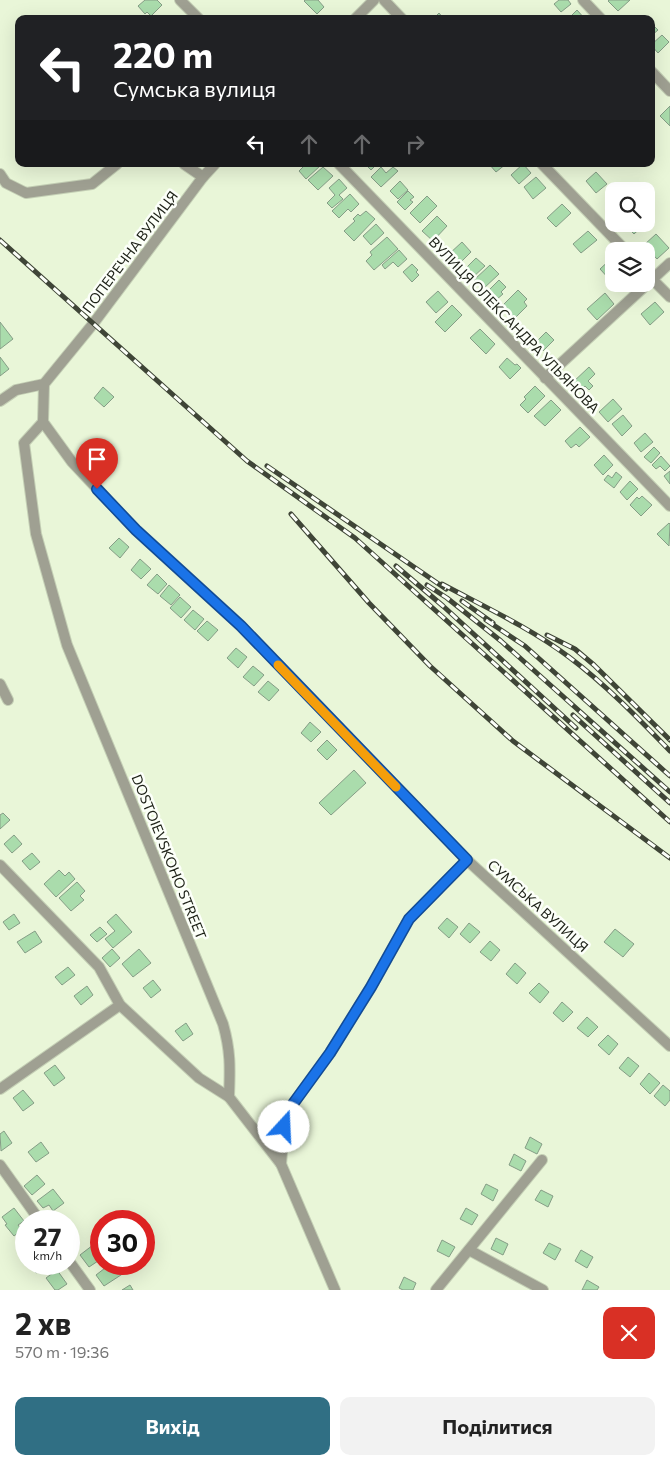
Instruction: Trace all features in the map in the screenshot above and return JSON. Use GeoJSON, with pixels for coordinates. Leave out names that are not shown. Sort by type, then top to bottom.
{"type":"FeatureCollection","features":[{"type":"Feature","properties":{"kind":"street"},"geometry":{"type":"LineString","coordinates":[[180,0],[195,15]]}},
{"type":"Feature","properties":{"kind":"street"},"geometry":{"type":"LineString","coordinates":[[359,15],[374,0]]}},
{"type":"Feature","properties":{"kind":"street"},"geometry":{"type":"LineString","coordinates":[[384,0],[398,15]]}},
{"type":"Feature","properties":{"kind":"street"},"geometry":{"type":"LineString","coordinates":[[583,0],[597,15]]}},
{"type":"Feature","properties":{"kind":"street"},"geometry":{"type":"LineString","coordinates":[[655,75],[670,91]]}},
{"type":"Feature","properties":{"kind":"street"},"geometry":{"type":"LineString","coordinates":[[0,174],[6,182],[26,193],[92,184],[113,167]]}},
{"type":"Feature","properties":{"kind":"street"},"geometry":{"type":"LineString","coordinates":[[188,167],[203,177]]}},
{"type":"Feature","properties":{"kind":"street","name":"ПОПЕРЕЧНА ВУЛИЦЯ"},"geometry":{"type":"LineString","coordinates":[[44,384],[67,357],[212,167]]}},
{"type":"Feature","properties":{"kind":"street","name":"ВУЛИЦЯ ОЛЕКСАНДРА УЛЬЯНОВА"},"geometry":{"type":"LineString","coordinates":[[342,167],[670,506]]}},
{"type":"Feature","properties":{"kind":"street"},"geometry":{"type":"LineString","coordinates":[[545,167],[617,242]]}},
{"type":"Feature","properties":{"kind":"street"},"geometry":{"type":"LineString","coordinates":[[655,272],[670,263]]}},
{"type":"Feature","properties":{"kind":"street"},"geometry":{"type":"LineString","coordinates":[[655,282],[670,297]]}},
{"type":"Feature","properties":{"kind":"street"},"geometry":{"type":"LineString","coordinates":[[545,378],[633,292]]}},
{"type":"Feature","properties":{"kind":"street"},"geometry":{"type":"LineString","coordinates":[[0,401],[16,390],[44,384],[43,422]]}},
{"type":"Feature","properties":{"kind":"street","name":"СУМСЬКА ВУЛИЦЯ"},"geometry":{"type":"LineString","coordinates":[[43,422],[72,462],[136,530],[241,626],[467,860],[670,1046]]}},
{"type":"Feature","properties":{"kind":"street","name":"DOSTOIEVSKOHO STREET"},"geometry":{"type":"LineString","coordinates":[[43,422],[24,443],[39,544],[67,645],[223,1024],[229,1044],[231,1062],[229,1097]]}},
{"type":"Feature","properties":{"kind":"street"},"geometry":{"type":"LineString","coordinates":[[0,684],[8,700]]}},
{"type":"Feature","properties":{"kind":"street"},"geometry":{"type":"LineString","coordinates":[[281,1164],[284,1127],[290,1108],[335,1045],[371,987],[409,919],[467,860]]}},
{"type":"Feature","properties":{"kind":"street"},"geometry":{"type":"LineString","coordinates":[[0,865],[99,967],[120,1005],[199,1078],[229,1097],[281,1164],[335,1290]]}},
{"type":"Feature","properties":{"kind":"street"},"geometry":{"type":"LineString","coordinates":[[0,1089],[120,1005]]}},
{"type":"Feature","properties":{"kind":"street"},"geometry":{"type":"LineString","coordinates":[[436,1290],[542,1160]]}},
{"type":"Feature","properties":{"kind":"street"},"geometry":{"type":"LineString","coordinates":[[0,1165],[32,1210]]}},
{"type":"Feature","properties":{"kind":"street"},"geometry":{"type":"LineString","coordinates":[[469,1250],[543,1290]]}},
{"type":"Feature","properties":{"kind":"street"},"geometry":{"type":"LineString","coordinates":[[79,1275],[90,1290]]}},
{"type":"Feature","properties":{"kind":"building"},"geometry":{"type":"Polygon","coordinates":[[[145,0],[157,0],[162,5],[152,15],[147,12],[145,14],[138,6],[145,0]]]}},
{"type":"Feature","properties":{"kind":"building"},"geometry":{"type":"Polygon","coordinates":[[[305,0],[318,0],[324,7],[317,14],[305,0]]]}},
{"type":"Feature","properties":{"kind":"building"},"geometry":{"type":"Polygon","coordinates":[[[559,0],[568,0],[571,4],[561,12],[554,4],[559,0]]]}},
{"type":"Feature","properties":{"kind":"building"},"geometry":{"type":"Polygon","coordinates":[[[609,0],[630,0],[618,11],[609,0]]]}},
{"type":"Feature","properties":{"kind":"building"},"geometry":{"type":"Polygon","coordinates":[[[577,10],[581,15],[572,15],[577,10]]]}},
{"type":"Feature","properties":{"kind":"building"},"geometry":{"type":"Polygon","coordinates":[[[662,35],[669,42],[658,53],[655,50],[655,41],[662,35]]]}},
{"type":"Feature","properties":{"kind":"building"},"geometry":{"type":"Polygon","coordinates":[[[670,106],[670,126],[660,116],[670,106]]]}},
{"type":"Feature","properties":{"kind":"building"},"geometry":{"type":"Polygon","coordinates":[[[303,167],[319,167],[306,179],[299,171],[303,167]]]}},
{"type":"Feature","properties":{"kind":"building"},"geometry":{"type":"Polygon","coordinates":[[[323,167],[333,176],[318,190],[308,180],[323,167]]]}},
{"type":"Feature","properties":{"kind":"building"},"geometry":{"type":"Polygon","coordinates":[[[381,167],[386,173],[393,167],[398,171],[381,187],[371,177],[381,167]]]}},
{"type":"Feature","properties":{"kind":"building"},"geometry":{"type":"Polygon","coordinates":[[[492,167],[502,167],[496,172],[492,167]]]}},
{"type":"Feature","properties":{"kind":"building"},"geometry":{"type":"Polygon","coordinates":[[[520,167],[526,167],[531,173],[519,184],[511,175],[520,167]]]}},
{"type":"Feature","properties":{"kind":"building"},"geometry":{"type":"Polygon","coordinates":[[[596,172],[605,182],[605,186],[596,193],[586,181],[596,172]]]}},
{"type":"Feature","properties":{"kind":"building"},"geometry":{"type":"Polygon","coordinates":[[[536,177],[546,188],[533,199],[524,187],[536,177]]]}},
{"type":"Feature","properties":{"kind":"building"},"geometry":{"type":"Polygon","coordinates":[[[339,179],[347,188],[339,195],[343,199],[332,208],[327,203],[335,195],[329,188],[339,179]]]}},
{"type":"Feature","properties":{"kind":"building"},"geometry":{"type":"Polygon","coordinates":[[[400,181],[408,190],[398,199],[390,191],[400,181]]]}},
{"type":"Feature","properties":{"kind":"building"},"geometry":{"type":"Polygon","coordinates":[[[408,191],[414,197],[410,200],[413,202],[405,210],[397,202],[408,191]]]}},
{"type":"Feature","properties":{"kind":"building"},"geometry":{"type":"Polygon","coordinates":[[[350,194],[359,204],[351,212],[348,209],[339,218],[332,211],[350,194]]]}},
{"type":"Feature","properties":{"kind":"building"},"geometry":{"type":"Polygon","coordinates":[[[427,196],[437,206],[420,223],[410,213],[427,196]]]}},
{"type":"Feature","properties":{"kind":"building"},"geometry":{"type":"Polygon","coordinates":[[[562,204],[571,213],[556,227],[547,218],[562,204]]]}},
{"type":"Feature","properties":{"kind":"building"},"geometry":{"type":"Polygon","coordinates":[[[366,211],[375,219],[354,241],[344,231],[355,221],[353,219],[358,214],[360,216],[366,211]]]}},
{"type":"Feature","properties":{"kind":"building"},"geometry":{"type":"Polygon","coordinates":[[[437,216],[447,226],[433,241],[422,231],[437,216]]]}},
{"type":"Feature","properties":{"kind":"building"},"geometry":{"type":"Polygon","coordinates":[[[376,224],[384,233],[371,245],[363,236],[376,224]]]}},
{"type":"Feature","properties":{"kind":"building"},"geometry":{"type":"Polygon","coordinates":[[[588,231],[597,240],[581,253],[573,244],[588,231]]]}},
{"type":"Feature","properties":{"kind":"building"},"geometry":{"type":"Polygon","coordinates":[[[656,234],[669,248],[657,259],[655,257],[655,242],[647,242],[656,234]]]}},
{"type":"Feature","properties":{"kind":"building"},"geometry":{"type":"Polygon","coordinates":[[[387,237],[398,249],[374,270],[366,261],[372,255],[370,252],[387,237]]]}},
{"type":"Feature","properties":{"kind":"building"},"geometry":{"type":"Polygon","coordinates":[[[462,242],[471,252],[458,265],[448,255],[462,242]]]}},
{"type":"Feature","properties":{"kind":"building"},"geometry":{"type":"Polygon","coordinates":[[[399,250],[407,259],[398,267],[393,262],[385,269],[382,265],[399,250]]]}},
{"type":"Feature","properties":{"kind":"building"},"geometry":{"type":"Polygon","coordinates":[[[476,258],[485,266],[472,278],[464,270],[476,258]]]}},
{"type":"Feature","properties":{"kind":"building"},"geometry":{"type":"Polygon","coordinates":[[[412,264],[418,270],[416,272],[419,275],[412,282],[403,272],[412,264]]]}},
{"type":"Feature","properties":{"kind":"building"},"geometry":{"type":"Polygon","coordinates":[[[605,264],[605,274],[600,269],[605,264]]]}},
{"type":"Feature","properties":{"kind":"building"},"geometry":{"type":"Polygon","coordinates":[[[490,265],[499,274],[483,289],[474,280],[490,265]]]}},
{"type":"Feature","properties":{"kind":"building"},"geometry":{"type":"Polygon","coordinates":[[[499,280],[506,287],[501,292],[503,294],[496,300],[487,292],[499,280]]]}},
{"type":"Feature","properties":{"kind":"building"},"geometry":{"type":"Polygon","coordinates":[[[518,290],[527,299],[524,302],[527,306],[514,319],[502,306],[518,290]]]}},
{"type":"Feature","properties":{"kind":"building"},"geometry":{"type":"Polygon","coordinates":[[[438,291],[448,302],[436,313],[426,302],[438,291]]]}},
{"type":"Feature","properties":{"kind":"building"},"geometry":{"type":"Polygon","coordinates":[[[605,293],[614,304],[597,320],[587,309],[605,293]]]}},
{"type":"Feature","properties":{"kind":"building"},"geometry":{"type":"Polygon","coordinates":[[[655,302],[664,312],[650,325],[641,314],[655,302]]]}},
{"type":"Feature","properties":{"kind":"building"},"geometry":{"type":"Polygon","coordinates":[[[452,305],[462,315],[445,332],[435,322],[452,305]]]}},
{"type":"Feature","properties":{"kind":"building"},"geometry":{"type":"Polygon","coordinates":[[[0,322],[13,339],[0,349],[0,322]]]}},
{"type":"Feature","properties":{"kind":"building"},"geometry":{"type":"Polygon","coordinates":[[[480,329],[495,344],[486,354],[470,338],[480,329]]]}},
{"type":"Feature","properties":{"kind":"building"},"geometry":{"type":"Polygon","coordinates":[[[546,332],[554,340],[543,351],[535,343],[546,332]]]}},
{"type":"Feature","properties":{"kind":"building"},"geometry":{"type":"Polygon","coordinates":[[[0,357],[9,369],[0,376],[0,357]]]}},
{"type":"Feature","properties":{"kind":"building"},"geometry":{"type":"Polygon","coordinates":[[[507,358],[521,368],[510,379],[499,367],[507,358]]]}},
{"type":"Feature","properties":{"kind":"building"},"geometry":{"type":"Polygon","coordinates":[[[589,367],[595,374],[588,381],[593,386],[589,390],[585,386],[579,392],[571,384],[589,367]]]}},
{"type":"Feature","properties":{"kind":"building"},"geometry":{"type":"Polygon","coordinates":[[[535,386],[545,396],[528,413],[520,405],[526,399],[524,397],[535,386]]]}},
{"type":"Feature","properties":{"kind":"building"},"geometry":{"type":"Polygon","coordinates":[[[103,387],[114,397],[104,407],[94,398],[103,387]]]}},
{"type":"Feature","properties":{"kind":"building"},"geometry":{"type":"Polygon","coordinates":[[[613,399],[622,409],[608,422],[599,412],[613,399]]]}},
{"type":"Feature","properties":{"kind":"building"},"geometry":{"type":"Polygon","coordinates":[[[551,400],[561,410],[545,426],[534,416],[551,400]]]}},
{"type":"Feature","properties":{"kind":"building"},"geometry":{"type":"Polygon","coordinates":[[[623,415],[632,426],[622,436],[612,424],[623,415]]]}},
{"type":"Feature","properties":{"kind":"building"},"geometry":{"type":"Polygon","coordinates":[[[580,427],[590,437],[579,447],[576,444],[571,448],[565,441],[580,427]]]}},
{"type":"Feature","properties":{"kind":"building"},"geometry":{"type":"Polygon","coordinates":[[[645,433],[653,442],[641,452],[634,443],[645,433]]]}},
{"type":"Feature","properties":{"kind":"building"},"geometry":{"type":"Polygon","coordinates":[[[654,447],[660,453],[651,463],[644,457],[654,447]]]}},
{"type":"Feature","properties":{"kind":"building"},"geometry":{"type":"Polygon","coordinates":[[[604,455],[613,465],[603,475],[594,465],[604,455]]]}},
{"type":"Feature","properties":{"kind":"building"},"geometry":{"type":"Polygon","coordinates":[[[661,456],[670,466],[665,471],[660,466],[656,469],[652,465],[661,456]]]}},
{"type":"Feature","properties":{"kind":"building"},"geometry":{"type":"Polygon","coordinates":[[[670,471],[670,484],[664,476],[670,471]]]}},
{"type":"Feature","properties":{"kind":"building"},"geometry":{"type":"Polygon","coordinates":[[[616,472],[622,477],[614,488],[604,480],[608,475],[612,478],[616,472]]]}},
{"type":"Feature","properties":{"kind":"building"},"geometry":{"type":"Polygon","coordinates":[[[630,481],[638,489],[627,500],[620,492],[630,481]]]}},
{"type":"Feature","properties":{"kind":"building"},"geometry":{"type":"Polygon","coordinates":[[[642,496],[652,505],[641,516],[630,505],[637,497],[639,499],[642,496]]]}},
{"type":"Feature","properties":{"kind":"building"},"geometry":{"type":"Polygon","coordinates":[[[670,524],[669,546],[657,534],[670,524]]]}},
{"type":"Feature","properties":{"kind":"building"},"geometry":{"type":"Polygon","coordinates":[[[119,538],[129,547],[120,558],[109,548],[119,538]]]}},
{"type":"Feature","properties":{"kind":"building"},"geometry":{"type":"Polygon","coordinates":[[[140,559],[151,569],[141,579],[131,570],[140,559]]]}},
{"type":"Feature","properties":{"kind":"building"},"geometry":{"type":"Polygon","coordinates":[[[157,574],[167,584],[158,594],[147,585],[157,574]]]}},
{"type":"Feature","properties":{"kind":"building"},"geometry":{"type":"Polygon","coordinates":[[[169,585],[180,595],[171,605],[160,596],[169,585]]]}},
{"type":"Feature","properties":{"kind":"building"},"geometry":{"type":"Polygon","coordinates":[[[180,597],[191,607],[181,618],[170,608],[180,597]]]}},
{"type":"Feature","properties":{"kind":"building"},"geometry":{"type":"Polygon","coordinates":[[[193,610],[204,619],[195,630],[184,620],[193,610]]]}},
{"type":"Feature","properties":{"kind":"building"},"geometry":{"type":"Polygon","coordinates":[[[207,621],[218,630],[208,641],[197,631],[207,621]]]}},
{"type":"Feature","properties":{"kind":"building"},"geometry":{"type":"Polygon","coordinates":[[[236,648],[247,657],[238,668],[227,658],[236,648]]]}},
{"type":"Feature","properties":{"kind":"building"},"geometry":{"type":"Polygon","coordinates":[[[253,666],[264,675],[254,686],[243,677],[253,666]]]}},
{"type":"Feature","properties":{"kind":"building"},"geometry":{"type":"Polygon","coordinates":[[[268,681],[279,690],[269,701],[258,692],[268,681]]]}},
{"type":"Feature","properties":{"kind":"building"},"geometry":{"type":"Polygon","coordinates":[[[310,722],[321,732],[311,742],[301,733],[310,722]]]}},
{"type":"Feature","properties":{"kind":"building"},"geometry":{"type":"Polygon","coordinates":[[[327,740],[337,750],[327,760],[317,750],[327,740]]]}},
{"type":"Feature","properties":{"kind":"building"},"geometry":{"type":"Polygon","coordinates":[[[354,770],[366,783],[331,815],[319,803],[354,770]]]}},
{"type":"Feature","properties":{"kind":"building"},"geometry":{"type":"Polygon","coordinates":[[[3,813],[10,820],[0,829],[0,815],[3,813]]]}},
{"type":"Feature","properties":{"kind":"building"},"geometry":{"type":"Polygon","coordinates":[[[14,835],[22,844],[12,853],[4,844],[14,835]]]}},
{"type":"Feature","properties":{"kind":"building"},"geometry":{"type":"Polygon","coordinates":[[[32,853],[40,862],[30,870],[22,861],[32,853]]]}},
{"type":"Feature","properties":{"kind":"building"},"geometry":{"type":"Polygon","coordinates":[[[59,870],[65,876],[69,872],[75,879],[56,897],[44,884],[59,870]]]}},
{"type":"Feature","properties":{"kind":"building"},"geometry":{"type":"Polygon","coordinates":[[[77,882],[85,891],[80,896],[84,900],[71,911],[59,898],[77,882]]]}},
{"type":"Feature","properties":{"kind":"building"},"geometry":{"type":"Polygon","coordinates":[[[14,914],[20,923],[9,930],[3,922],[14,914]]]}},
{"type":"Feature","properties":{"kind":"building"},"geometry":{"type":"Polygon","coordinates":[[[116,914],[132,932],[113,948],[105,939],[115,931],[107,922],[116,914]]]}},
{"type":"Feature","properties":{"kind":"building"},"geometry":{"type":"Polygon","coordinates":[[[447,918],[458,927],[449,938],[438,928],[447,918]]]}},
{"type":"Feature","properties":{"kind":"building"},"geometry":{"type":"Polygon","coordinates":[[[469,923],[480,932],[470,943],[460,934],[469,923]]]}},
{"type":"Feature","properties":{"kind":"building"},"geometry":{"type":"Polygon","coordinates":[[[100,927],[107,934],[97,942],[90,935],[100,927]]]}},
{"type":"Feature","properties":{"kind":"building"},"geometry":{"type":"Polygon","coordinates":[[[615,929],[634,944],[623,957],[604,942],[615,929]]]}},
{"type":"Feature","properties":{"kind":"building"},"geometry":{"type":"Polygon","coordinates":[[[35,931],[42,942],[25,953],[17,942],[35,931]]]}},
{"type":"Feature","properties":{"kind":"building"},"geometry":{"type":"Polygon","coordinates":[[[490,941],[500,950],[491,961],[480,952],[490,941]]]}},
{"type":"Feature","properties":{"kind":"building"},"geometry":{"type":"Polygon","coordinates":[[[112,949],[120,958],[110,967],[102,958],[112,949]]]}},
{"type":"Feature","properties":{"kind":"building"},"geometry":{"type":"Polygon","coordinates":[[[139,949],[151,963],[133,977],[122,964],[139,949]]]}},
{"type":"Feature","properties":{"kind":"building"},"geometry":{"type":"Polygon","coordinates":[[[515,963],[526,973],[517,984],[506,974],[515,963]]]}},
{"type":"Feature","properties":{"kind":"building"},"geometry":{"type":"Polygon","coordinates":[[[68,967],[75,975],[62,985],[55,977],[68,967]]]}},
{"type":"Feature","properties":{"kind":"building"},"geometry":{"type":"Polygon","coordinates":[[[153,980],[161,990],[151,998],[143,988],[153,980]]]}},
{"type":"Feature","properties":{"kind":"building"},"geometry":{"type":"Polygon","coordinates":[[[539,983],[549,992],[540,1003],[529,993],[539,983]]]}},
{"type":"Feature","properties":{"kind":"building"},"geometry":{"type":"Polygon","coordinates":[[[87,986],[93,995],[81,1005],[74,996],[87,986]]]}},
{"type":"Feature","properties":{"kind":"building"},"geometry":{"type":"Polygon","coordinates":[[[562,1002],[573,1012],[563,1022],[553,1013],[562,1002]]]}},
{"type":"Feature","properties":{"kind":"building"},"geometry":{"type":"Polygon","coordinates":[[[587,1017],[598,1027],[588,1037],[577,1028],[587,1017]]]}},
{"type":"Feature","properties":{"kind":"building"},"geometry":{"type":"Polygon","coordinates":[[[186,1023],[193,1034],[183,1041],[175,1031],[186,1023]]]}},
{"type":"Feature","properties":{"kind":"building"},"geometry":{"type":"Polygon","coordinates":[[[608,1035],[618,1044],[609,1055],[598,1045],[608,1035]]]}},
{"type":"Feature","properties":{"kind":"building"},"geometry":{"type":"Polygon","coordinates":[[[628,1057],[639,1066],[630,1077],[619,1068],[628,1057]]]}},
{"type":"Feature","properties":{"kind":"building"},"geometry":{"type":"Polygon","coordinates":[[[55,1065],[65,1078],[54,1086],[44,1073],[55,1065]]]}},
{"type":"Feature","properties":{"kind":"building"},"geometry":{"type":"Polygon","coordinates":[[[649,1073],[660,1083],[650,1094],[640,1084],[649,1073]]]}},
{"type":"Feature","properties":{"kind":"building"},"geometry":{"type":"Polygon","coordinates":[[[663,1085],[670,1091],[670,1100],[665,1106],[654,1096],[663,1085]]]}},
{"type":"Feature","properties":{"kind":"building"},"geometry":{"type":"Polygon","coordinates":[[[23,1090],[34,1103],[23,1111],[13,1098],[23,1090]]]}},
{"type":"Feature","properties":{"kind":"building"},"geometry":{"type":"Polygon","coordinates":[[[4,1131],[12,1143],[1,1151],[0,1134],[4,1131]]]}},
{"type":"Feature","properties":{"kind":"building"},"geometry":{"type":"Polygon","coordinates":[[[530,1137],[542,1144],[537,1154],[525,1148],[530,1137]]]}},
{"type":"Feature","properties":{"kind":"building"},"geometry":{"type":"Polygon","coordinates":[[[41,1142],[49,1153],[36,1162],[28,1152],[41,1142]]]}},
{"type":"Feature","properties":{"kind":"building"},"geometry":{"type":"Polygon","coordinates":[[[514,1154],[526,1161],[521,1171],[509,1165],[514,1154]]]}},
{"type":"Feature","properties":{"kind":"building"},"geometry":{"type":"Polygon","coordinates":[[[37,1175],[45,1184],[32,1195],[24,1186],[37,1175]]]}},
{"type":"Feature","properties":{"kind":"building"},"geometry":{"type":"Polygon","coordinates":[[[486,1184],[498,1190],[493,1201],[481,1194],[486,1184]]]}},
{"type":"Feature","properties":{"kind":"building"},"geometry":{"type":"Polygon","coordinates":[[[53,1189],[64,1203],[52,1210],[49,1205],[43,1208],[37,1201],[53,1189]]]}},
{"type":"Feature","properties":{"kind":"building"},"geometry":{"type":"Polygon","coordinates":[[[541,1190],[553,1196],[548,1207],[535,1200],[541,1190]]]}},
{"type":"Feature","properties":{"kind":"building"},"geometry":{"type":"Polygon","coordinates":[[[14,1208],[16,1210],[14,1236],[5,1225],[7,1224],[2,1217],[14,1208]]]}},
{"type":"Feature","properties":{"kind":"building"},"geometry":{"type":"Polygon","coordinates":[[[466,1208],[478,1215],[472,1225],[460,1219],[466,1208]]]}},
{"type":"Feature","properties":{"kind":"building"},"geometry":{"type":"Polygon","coordinates":[[[496,1238],[508,1244],[503,1255],[491,1249],[496,1238]]]}},
{"type":"Feature","properties":{"kind":"building"},"geometry":{"type":"Polygon","coordinates":[[[442,1240],[455,1247],[449,1257],[437,1251],[442,1240]]]}},
{"type":"Feature","properties":{"kind":"building"},"geometry":{"type":"Polygon","coordinates":[[[549,1243],[561,1249],[555,1260],[543,1253],[549,1243]]]}},
{"type":"Feature","properties":{"kind":"building"},"geometry":{"type":"Polygon","coordinates":[[[90,1247],[90,1266],[89,1267],[80,1255],[90,1247]]]}},
{"type":"Feature","properties":{"kind":"building"},"geometry":{"type":"Polygon","coordinates":[[[581,1250],[593,1257],[587,1268],[575,1261],[581,1250]]]}},
{"type":"Feature","properties":{"kind":"building"},"geometry":{"type":"Polygon","coordinates":[[[50,1275],[61,1275],[67,1284],[55,1290],[46,1278],[50,1275]]]}},
{"type":"Feature","properties":{"kind":"building"},"geometry":{"type":"Polygon","coordinates":[[[96,1275],[121,1275],[104,1286],[96,1275]]]}},
{"type":"Feature","properties":{"kind":"building"},"geometry":{"type":"Polygon","coordinates":[[[404,1277],[416,1283],[413,1290],[399,1288],[404,1277]]]}},
{"type":"Feature","properties":{"kind":"building"},"geometry":{"type":"Polygon","coordinates":[[[587,1280],[599,1287],[597,1290],[582,1290],[587,1280]]]}},
{"type":"Feature","properties":{"kind":"building"},"geometry":{"type":"Polygon","coordinates":[[[130,1285],[133,1290],[122,1290],[130,1285]]]}},
{"type":"Feature","properties":{"kind":"railway"},"geometry":{"type":"LineString","coordinates":[[0,240],[247,461],[355,538],[670,822]]}},
{"type":"Feature","properties":{"kind":"railway"},"geometry":{"type":"LineString","coordinates":[[267,466],[446,589]]}},
{"type":"Feature","properties":{"kind":"railway"},"geometry":{"type":"LineString","coordinates":[[291,514],[369,603],[430,666],[513,741],[670,858]]}},
{"type":"Feature","properties":{"kind":"railway"},"geometry":{"type":"LineString","coordinates":[[396,566],[443,606],[576,728]]}},
{"type":"Feature","properties":{"kind":"railway"},"geometry":{"type":"LineString","coordinates":[[442,584],[523,627],[554,646],[608,690],[670,751]]}},
{"type":"Feature","properties":{"kind":"railway"},"geometry":{"type":"LineString","coordinates":[[427,585],[447,598],[501,641],[670,792]]}},
{"type":"Feature","properties":{"kind":"railway"},"geometry":{"type":"LineString","coordinates":[[462,601],[493,623]]}},
{"type":"Feature","properties":{"kind":"railway"},"geometry":{"type":"LineString","coordinates":[[486,620],[525,646],[670,776]]}},
{"type":"Feature","properties":{"kind":"railway"},"geometry":{"type":"LineString","coordinates":[[547,635],[575,649],[594,665],[670,740]]}},
{"type":"Feature","properties":{"kind":"railway"},"geometry":{"type":"LineString","coordinates":[[573,715],[670,803]]}},
{"type":"Feature","properties":{"kind":"slow traffic"},"geometry":{"type":"LineString","coordinates":[[278,665],[396,787]]}},
{"type":"Feature","properties":{"kind":"route"},"geometry":{"type":"LineString","coordinates":[[97,489],[136,530],[241,626],[467,860],[409,919],[371,987],[330,1053],[290,1108],[284,1127]]}}]}
